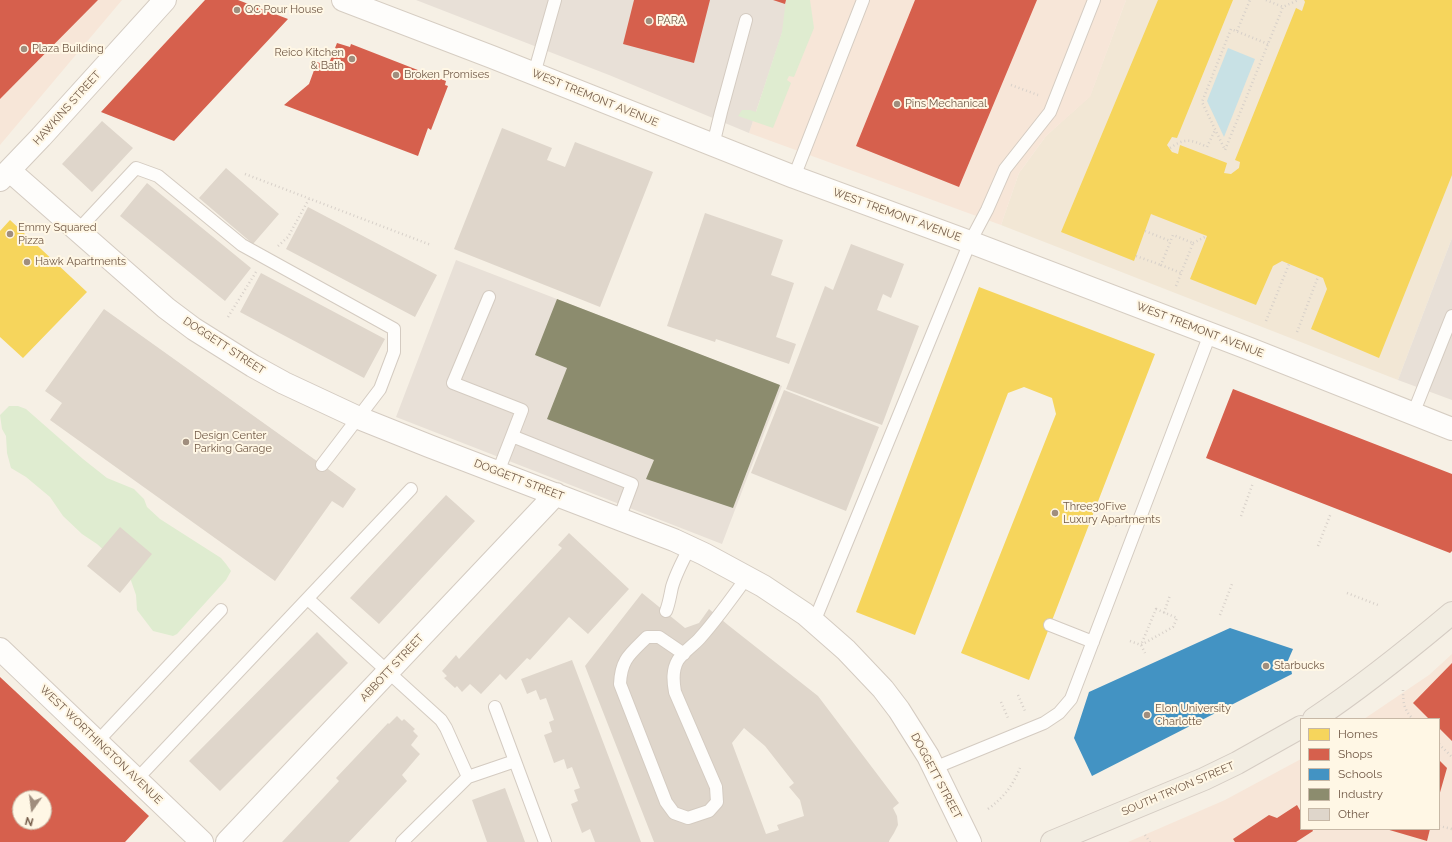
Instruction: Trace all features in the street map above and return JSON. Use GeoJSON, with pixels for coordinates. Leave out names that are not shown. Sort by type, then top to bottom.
{"type":"FeatureCollection","features":[{"type":"Feature","properties":{"kind":"main road"},"geometry":{"type":"LineString","coordinates":[[1315,718],[1413,646],[1452,613]]}},
{"type":"Feature","properties":{"kind":"main road","name":"SOUTH TRYON STREET"},"geometry":{"type":"LineString","coordinates":[[1052,842],[1204,779],[1237,763],[1300,728]]}},
{"type":"Feature","properties":{"kind":"street","name":"HAWKINS STREET"},"geometry":{"type":"LineString","coordinates":[[5,175],[165,0]]}},
{"type":"Feature","properties":{"kind":"street","name":"WEST TREMONT AVENUE"},"geometry":{"type":"LineString","coordinates":[[343,0],[794,177],[970,242],[1290,364],[1452,429]]}},
{"type":"Feature","properties":{"kind":"street","name":"DOGGETT STREET"},"geometry":{"type":"LineString","coordinates":[[5,175],[78,230],[166,308],[194,329],[253,366],[284,383],[360,418],[690,547],[747,577],[781,598],[814,622],[846,650],[883,689],[899,710],[928,756],[970,842]]}},
{"type":"Feature","properties":{"kind":"street","name":"ABBOTT STREET"},"geometry":{"type":"LineString","coordinates":[[227,842],[556,494]]}},
{"type":"Feature","properties":{"kind":"street","name":"WEST WORTHINGTON AVENUE"},"geometry":{"type":"LineString","coordinates":[[0,649],[202,842]]}},
{"type":"Feature","properties":{"kind":"lane"},"geometry":{"type":"LineString","coordinates":[[534,74],[555,0]]}},
{"type":"Feature","properties":{"kind":"lane"},"geometry":{"type":"LineString","coordinates":[[794,177],[863,0]]}},
{"type":"Feature","properties":{"kind":"lane"},"geometry":{"type":"LineString","coordinates":[[814,622],[970,242],[987,210],[1005,169],[1050,112],[1094,0]]}},
{"type":"Feature","properties":{"kind":"lane"},"geometry":{"type":"LineString","coordinates":[[714,145],[721,112],[746,20]]}},
{"type":"Feature","properties":{"kind":"lane"},"geometry":{"type":"LineString","coordinates":[[78,230],[136,168],[158,176],[242,245],[394,329],[394,352],[380,389],[360,418],[322,465]]}},
{"type":"Feature","properties":{"kind":"lane"},"geometry":{"type":"LineString","coordinates":[[489,297],[453,383],[522,410],[498,472]]}},
{"type":"Feature","properties":{"kind":"lane"},"geometry":{"type":"LineString","coordinates":[[1413,414],[1452,316]]}},
{"type":"Feature","properties":{"kind":"lane"},"geometry":{"type":"LineString","coordinates":[[934,768],[1044,723],[1060,713],[1071,699],[1210,334]]}},
{"type":"Feature","properties":{"kind":"lane"},"geometry":{"type":"LineString","coordinates":[[512,436],[632,484],[619,519]]}},
{"type":"Feature","properties":{"kind":"lane"},"geometry":{"type":"LineString","coordinates":[[137,779],[411,489]]}},
{"type":"Feature","properties":{"kind":"lane"},"geometry":{"type":"LineString","coordinates":[[666,612],[672,587],[690,547]]}},
{"type":"Feature","properties":{"kind":"lane"},"geometry":{"type":"LineString","coordinates":[[684,654],[659,637],[647,637],[628,656],[620,671],[620,684],[666,802],[674,812],[688,818],[709,811],[716,802],[716,787],[675,692],[672,677],[678,660],[684,654],[700,637],[730,601],[747,577]]}},
{"type":"Feature","properties":{"kind":"lane"},"geometry":{"type":"LineString","coordinates":[[308,599],[442,720],[468,777]]}},
{"type":"Feature","properties":{"kind":"lane"},"geometry":{"type":"LineString","coordinates":[[97,742],[221,610]]}},
{"type":"Feature","properties":{"kind":"lane"},"geometry":{"type":"LineString","coordinates":[[1050,625],[1093,642]]}},
{"type":"Feature","properties":{"kind":"lane"},"geometry":{"type":"LineString","coordinates":[[495,707],[545,842]]}},
{"type":"Feature","properties":{"kind":"lane"},"geometry":{"type":"LineString","coordinates":[[402,842],[468,777],[515,761]]}},
{"type":"Feature","properties":{"kind":"path"},"geometry":{"type":"LineString","coordinates":[[1238,31],[1250,0]]}},
{"type":"Feature","properties":{"kind":"path"},"geometry":{"type":"LineString","coordinates":[[1266,0],[1283,7]]}},
{"type":"Feature","properties":{"kind":"path"},"geometry":{"type":"LineString","coordinates":[[1268,44],[1231,29],[1202,102],[1225,150],[1268,44],[1283,7],[1298,0]]}},
{"type":"Feature","properties":{"kind":"path"},"geometry":{"type":"LineString","coordinates":[[1011,85],[1054,102]]}},
{"type":"Feature","properties":{"kind":"path"},"geometry":{"type":"LineString","coordinates":[[1170,148],[1178,142],[1192,140],[1206,147],[1215,130]]}},
{"type":"Feature","properties":{"kind":"path"},"geometry":{"type":"LineString","coordinates":[[245,174],[431,245]]}},
{"type":"Feature","properties":{"kind":"path"},"geometry":{"type":"LineString","coordinates":[[288,237],[309,198]]}},
{"type":"Feature","properties":{"kind":"path"},"geometry":{"type":"LineString","coordinates":[[1145,231],[1170,241]]}},
{"type":"Feature","properties":{"kind":"path"},"geometry":{"type":"LineString","coordinates":[[1161,265],[1173,235],[1193,243]]}},
{"type":"Feature","properties":{"kind":"path"},"geometry":{"type":"LineString","coordinates":[[1176,286],[1193,243],[1207,236]]}},
{"type":"Feature","properties":{"kind":"path"},"geometry":{"type":"LineString","coordinates":[[1136,256],[1181,274]]}},
{"type":"Feature","properties":{"kind":"path"},"geometry":{"type":"LineString","coordinates":[[1266,321],[1289,264]]}},
{"type":"Feature","properties":{"kind":"path"},"geometry":{"type":"LineString","coordinates":[[228,317],[259,268]]}},
{"type":"Feature","properties":{"kind":"path"},"geometry":{"type":"LineString","coordinates":[[1297,332],[1318,277]]}},
{"type":"Feature","properties":{"kind":"path"},"geometry":{"type":"LineString","coordinates":[[1241,516],[1253,483]]}},
{"type":"Feature","properties":{"kind":"path"},"geometry":{"type":"LineString","coordinates":[[1318,546],[1331,513]]}},
{"type":"Feature","properties":{"kind":"path"},"geometry":{"type":"LineString","coordinates":[[1098,518],[1134,533]]}},
{"type":"Feature","properties":{"kind":"path"},"geometry":{"type":"LineString","coordinates":[[1220,615],[1232,584]]}},
{"type":"Feature","properties":{"kind":"path"},"geometry":{"type":"LineString","coordinates":[[1347,593],[1378,605]]}},
{"type":"Feature","properties":{"kind":"path"},"geometry":{"type":"LineString","coordinates":[[1164,613],[1170,595]]}},
{"type":"Feature","properties":{"kind":"path"},"geometry":{"type":"LineString","coordinates":[[1156,610],[1177,618],[1173,627],[1141,645],[1156,610]]}},
{"type":"Feature","properties":{"kind":"path"},"geometry":{"type":"LineString","coordinates":[[1130,641],[1141,645],[1145,653]]}},
{"type":"Feature","properties":{"kind":"path"},"geometry":{"type":"LineString","coordinates":[[1403,690],[1405,710],[1412,718]]}},
{"type":"Feature","properties":{"kind":"path"},"geometry":{"type":"LineString","coordinates":[[1440,745],[1452,757]]}},
{"type":"Feature","properties":{"kind":"path"},"geometry":{"type":"LineString","coordinates":[[988,809],[1001,800],[1011,786],[1020,768]]}},
{"type":"Feature","properties":{"kind":"path"},"geometry":{"type":"LineString","coordinates":[[1440,826],[1452,830]]}},
{"type":"Feature","properties":{"kind":"path"},"geometry":{"type":"LineString","coordinates":[[1145,835],[1150,842]]}},
{"type":"Feature","properties":{"kind":"shaded area"},"geometry":{"type":"Polygon","coordinates":[[[0,0],[122,0],[0,145],[0,0]]]}},
{"type":"Feature","properties":{"kind":"shaded area"},"geometry":{"type":"Polygon","coordinates":[[[416,0],[793,0],[749,133],[609,75],[416,0]]]}},
{"type":"Feature","properties":{"kind":"shaded area"},"geometry":{"type":"Polygon","coordinates":[[[793,0],[1126,0],[1090,97],[1046,136],[1019,173],[1001,225],[749,133],[793,0]]]}},
{"type":"Feature","properties":{"kind":"shaded area"},"geometry":{"type":"Polygon","coordinates":[[[1126,0],[1452,0],[1452,238],[1398,380],[1001,225],[1019,173],[1046,136],[1090,96],[1126,0]]]}},
{"type":"Feature","properties":{"kind":"shaded area"},"geometry":{"type":"Polygon","coordinates":[[[1452,238],[1452,400],[1398,380],[1452,238]]]}},
{"type":"Feature","properties":{"kind":"shaded area"},"geometry":{"type":"Polygon","coordinates":[[[456,260],[782,386],[722,544],[396,417],[456,260]]]}},
{"type":"Feature","properties":{"kind":"shaded area"},"geometry":{"type":"Polygon","coordinates":[[[1452,654],[1452,842],[1128,842],[1225,800],[1300,760],[1300,830],[1440,830],[1440,718],[1365,718],[1429,675],[1452,654]]]}},
{"type":"Feature","properties":{"kind":"green space"},"geometry":{"type":"Polygon","coordinates":[[[786,0],[810,0],[814,28],[794,77],[789,76],[787,80],[791,83],[773,128],[738,116],[742,110],[756,112],[782,32],[786,0]]]}},
{"type":"Feature","properties":{"kind":"green space"},"geometry":{"type":"Polygon","coordinates":[[[9,406],[18,406],[26,409],[107,478],[134,489],[144,499],[147,507],[160,519],[221,558],[226,564],[231,571],[226,580],[177,634],[173,636],[153,631],[137,610],[136,595],[128,572],[97,544],[82,534],[63,516],[50,497],[26,477],[11,468],[7,453],[6,436],[2,429],[0,415],[9,406]]]}},
{"type":"Feature","properties":{"kind":"water"},"geometry":{"type":"Polygon","coordinates":[[[1228,48],[1255,59],[1224,137],[1207,101],[1228,48]]]}},
{"type":"Feature","properties":{"kind":"building: Homes"},"geometry":{"type":"Polygon","coordinates":[[[1158,0],[1233,0],[1177,138],[1172,137],[1167,145],[1172,152],[1178,154],[1180,145],[1227,163],[1224,173],[1231,174],[1239,168],[1240,162],[1235,160],[1296,8],[1302,11],[1305,2],[1304,0],[1452,0],[1452,175],[1379,358],[1311,329],[1327,289],[1323,278],[1282,261],[1273,266],[1256,305],[1190,279],[1207,236],[1151,214],[1134,261],[1061,232],[1158,0]]]}},
{"type":"Feature","properties":{"kind":"building: Homes","name":"Hawk Apartments"},"geometry":{"type":"Polygon","coordinates":[[[10,220],[87,292],[23,358],[0,337],[0,231],[10,220]]]}},
{"type":"Feature","properties":{"kind":"building: Homes","name":"Three30Five Luxury Apartments"},"geometry":{"type":"Polygon","coordinates":[[[979,287],[1155,354],[1029,680],[961,653],[1056,414],[1052,398],[1024,387],[1008,393],[915,635],[856,612],[979,287]]]}},
{"type":"Feature","properties":{"kind":"building: Shops","name":"Plaza Building"},"geometry":{"type":"Polygon","coordinates":[[[0,0],[98,0],[0,99],[0,0]]]}},
{"type":"Feature","properties":{"kind":"building: Shops"},"geometry":{"type":"Polygon","coordinates":[[[205,0],[238,0],[288,19],[174,141],[101,112],[205,0]]]}},
{"type":"Feature","properties":{"kind":"building: Shops"},"geometry":{"type":"Polygon","coordinates":[[[634,0],[710,0],[694,63],[623,44],[634,0]]]}},
{"type":"Feature","properties":{"kind":"building: Shops"},"geometry":{"type":"Polygon","coordinates":[[[773,0],[786,0],[785,4],[773,0]]]}},
{"type":"Feature","properties":{"kind":"building: Shops"},"geometry":{"type":"Polygon","coordinates":[[[915,0],[1037,0],[959,187],[856,146],[915,0]]]}},
{"type":"Feature","properties":{"kind":"building: Shops"},"geometry":{"type":"Polygon","coordinates":[[[337,43],[350,47],[351,44],[446,81],[445,85],[448,86],[431,130],[428,128],[418,156],[284,105],[309,84],[317,62],[328,66],[337,43]]]}},
{"type":"Feature","properties":{"kind":"building: Shops"},"geometry":{"type":"Polygon","coordinates":[[[1233,389],[1452,474],[1452,551],[1450,553],[1206,458],[1233,389]]]}},
{"type":"Feature","properties":{"kind":"building: Shops"},"geometry":{"type":"Polygon","coordinates":[[[1452,663],[1452,741],[1440,729],[1440,718],[1428,718],[1413,703],[1452,663]]]}},
{"type":"Feature","properties":{"kind":"building: Shops"},"geometry":{"type":"Polygon","coordinates":[[[0,677],[149,816],[125,842],[0,842],[0,677]]]}},
{"type":"Feature","properties":{"kind":"building: Shops"},"geometry":{"type":"Polygon","coordinates":[[[1440,761],[1447,768],[1440,792],[1440,761]]]}},
{"type":"Feature","properties":{"kind":"building: Shops"},"geometry":{"type":"Polygon","coordinates":[[[1297,805],[1300,810],[1300,830],[1313,831],[1296,842],[1235,842],[1233,839],[1269,815],[1277,818],[1297,805]]]}},
{"type":"Feature","properties":{"kind":"building: Shops"},"geometry":{"type":"Polygon","coordinates":[[[1389,830],[1430,830],[1427,841],[1389,830]]]}},
{"type":"Feature","properties":{"kind":"building: Schools","name":"Elon University Charlotte"},"geometry":{"type":"Polygon","coordinates":[[[1230,628],[1293,649],[1283,672],[1291,669],[1292,674],[1092,776],[1074,738],[1089,692],[1230,628]]]}},
{"type":"Feature","properties":{"kind":"building: Industry"},"geometry":{"type":"Polygon","coordinates":[[[557,299],[780,385],[733,508],[646,479],[654,460],[547,419],[567,368],[535,355],[557,299]]]}},
{"type":"Feature","properties":{"kind":"building: Other"},"geometry":{"type":"Polygon","coordinates":[[[102,121],[133,148],[92,192],[62,164],[102,121]]]}},
{"type":"Feature","properties":{"kind":"building: Other"},"geometry":{"type":"Polygon","coordinates":[[[502,128],[552,148],[547,160],[565,167],[575,142],[653,172],[600,307],[454,249],[502,128]]]}},
{"type":"Feature","properties":{"kind":"building: Other"},"geometry":{"type":"Polygon","coordinates":[[[226,168],[279,214],[253,244],[199,198],[226,168]]]}},
{"type":"Feature","properties":{"kind":"building: Other"},"geometry":{"type":"Polygon","coordinates":[[[147,183],[251,268],[225,301],[120,216],[147,183]]]}},
{"type":"Feature","properties":{"kind":"building: Other"},"geometry":{"type":"Polygon","coordinates":[[[308,207],[437,275],[415,317],[286,249],[308,207]]]}},
{"type":"Feature","properties":{"kind":"building: Other"},"geometry":{"type":"Polygon","coordinates":[[[705,213],[783,240],[771,275],[794,283],[776,337],[796,344],[789,364],[716,339],[715,342],[667,326],[705,213]]]}},
{"type":"Feature","properties":{"kind":"building: Other"},"geometry":{"type":"Polygon","coordinates":[[[851,244],[904,264],[891,298],[883,294],[877,310],[919,326],[882,425],[786,389],[825,286],[833,290],[851,244]]]}},
{"type":"Feature","properties":{"kind":"building: Other"},"geometry":{"type":"Polygon","coordinates":[[[261,273],[385,339],[364,378],[240,312],[261,273]]]}},
{"type":"Feature","properties":{"kind":"building: Other","name":"Design Center Parking Garage"},"geometry":{"type":"Polygon","coordinates":[[[104,309],[356,489],[343,508],[332,501],[275,581],[50,420],[62,403],[45,391],[104,309]]]}},
{"type":"Feature","properties":{"kind":"building: Other"},"geometry":{"type":"Polygon","coordinates":[[[784,390],[879,427],[846,511],[751,473],[784,390]]]}},
{"type":"Feature","properties":{"kind":"building: Other"},"geometry":{"type":"Polygon","coordinates":[[[446,495],[475,521],[379,624],[350,598],[446,495]]]}},
{"type":"Feature","properties":{"kind":"building: Other"},"geometry":{"type":"Polygon","coordinates":[[[120,527],[152,554],[120,593],[87,566],[120,527]]]}},
{"type":"Feature","properties":{"kind":"building: Other"},"geometry":{"type":"Polygon","coordinates":[[[569,533],[629,589],[588,634],[569,617],[530,660],[527,658],[506,680],[500,674],[481,694],[470,684],[462,692],[457,686],[455,688],[444,678],[447,676],[442,671],[456,655],[459,659],[562,548],[558,545],[569,533]]]}},
{"type":"Feature","properties":{"kind":"building: Other"},"geometry":{"type":"Polygon","coordinates":[[[642,593],[685,628],[699,623],[709,609],[818,696],[899,803],[893,808],[897,816],[898,825],[889,842],[654,842],[585,666],[642,593]],[[744,728],[732,743],[766,834],[779,830],[777,825],[804,816],[800,800],[789,787],[794,783],[765,746],[744,728]]]}},
{"type":"Feature","properties":{"kind":"building: Other"},"geometry":{"type":"Polygon","coordinates":[[[317,632],[348,663],[220,791],[189,761],[317,632]]]}},
{"type":"Feature","properties":{"kind":"building: Other"},"geometry":{"type":"Polygon","coordinates":[[[572,660],[641,842],[595,842],[590,829],[582,833],[571,804],[578,801],[574,790],[580,788],[572,767],[567,769],[564,759],[554,763],[544,735],[552,732],[549,722],[554,720],[546,698],[540,700],[536,690],[527,694],[521,679],[572,660]]]}},
{"type":"Feature","properties":{"kind":"building: Other"},"geometry":{"type":"Polygon","coordinates":[[[397,716],[402,721],[404,719],[415,729],[413,731],[418,736],[411,745],[420,754],[402,775],[407,781],[349,842],[282,842],[339,781],[336,778],[388,723],[389,724],[397,716]]]}},
{"type":"Feature","properties":{"kind":"building: Other"},"geometry":{"type":"Polygon","coordinates":[[[505,788],[525,842],[487,842],[472,800],[505,788]]]}},
{"type":"Feature","properties":{"kind":"place","name":"QC Pour House"},"geometry":{"type":"Point","coordinates":[237,10]}},
{"type":"Feature","properties":{"kind":"place","name":"PARA"},"geometry":{"type":"Point","coordinates":[649,21]}},
{"type":"Feature","properties":{"kind":"place","name":"Plaza Building"},"geometry":{"type":"Point","coordinates":[24,49]}},
{"type":"Feature","properties":{"kind":"place","name":"Reico Kitchen & Bath"},"geometry":{"type":"Point","coordinates":[352,59]}},
{"type":"Feature","properties":{"kind":"place","name":"Broken Promises"},"geometry":{"type":"Point","coordinates":[396,75]}},
{"type":"Feature","properties":{"kind":"place","name":"Pins Mechanical"},"geometry":{"type":"Point","coordinates":[897,104]}},
{"type":"Feature","properties":{"kind":"place","name":"Emmy Squared Pizza"},"geometry":{"type":"Point","coordinates":[10,234]}},
{"type":"Feature","properties":{"kind":"place","name":"Hawk Apartments"},"geometry":{"type":"Point","coordinates":[27,262]}},
{"type":"Feature","properties":{"kind":"place","name":"Design Center Parking Garage"},"geometry":{"type":"Point","coordinates":[186,442]}},
{"type":"Feature","properties":{"kind":"place","name":"Three30Five Luxury Apartments"},"geometry":{"type":"Point","coordinates":[1055,513]}},
{"type":"Feature","properties":{"kind":"place","name":"Starbucks"},"geometry":{"type":"Point","coordinates":[1266,666]}},
{"type":"Feature","properties":{"kind":"place","name":"Elon University Charlotte"},"geometry":{"type":"Point","coordinates":[1147,715]}}]}
